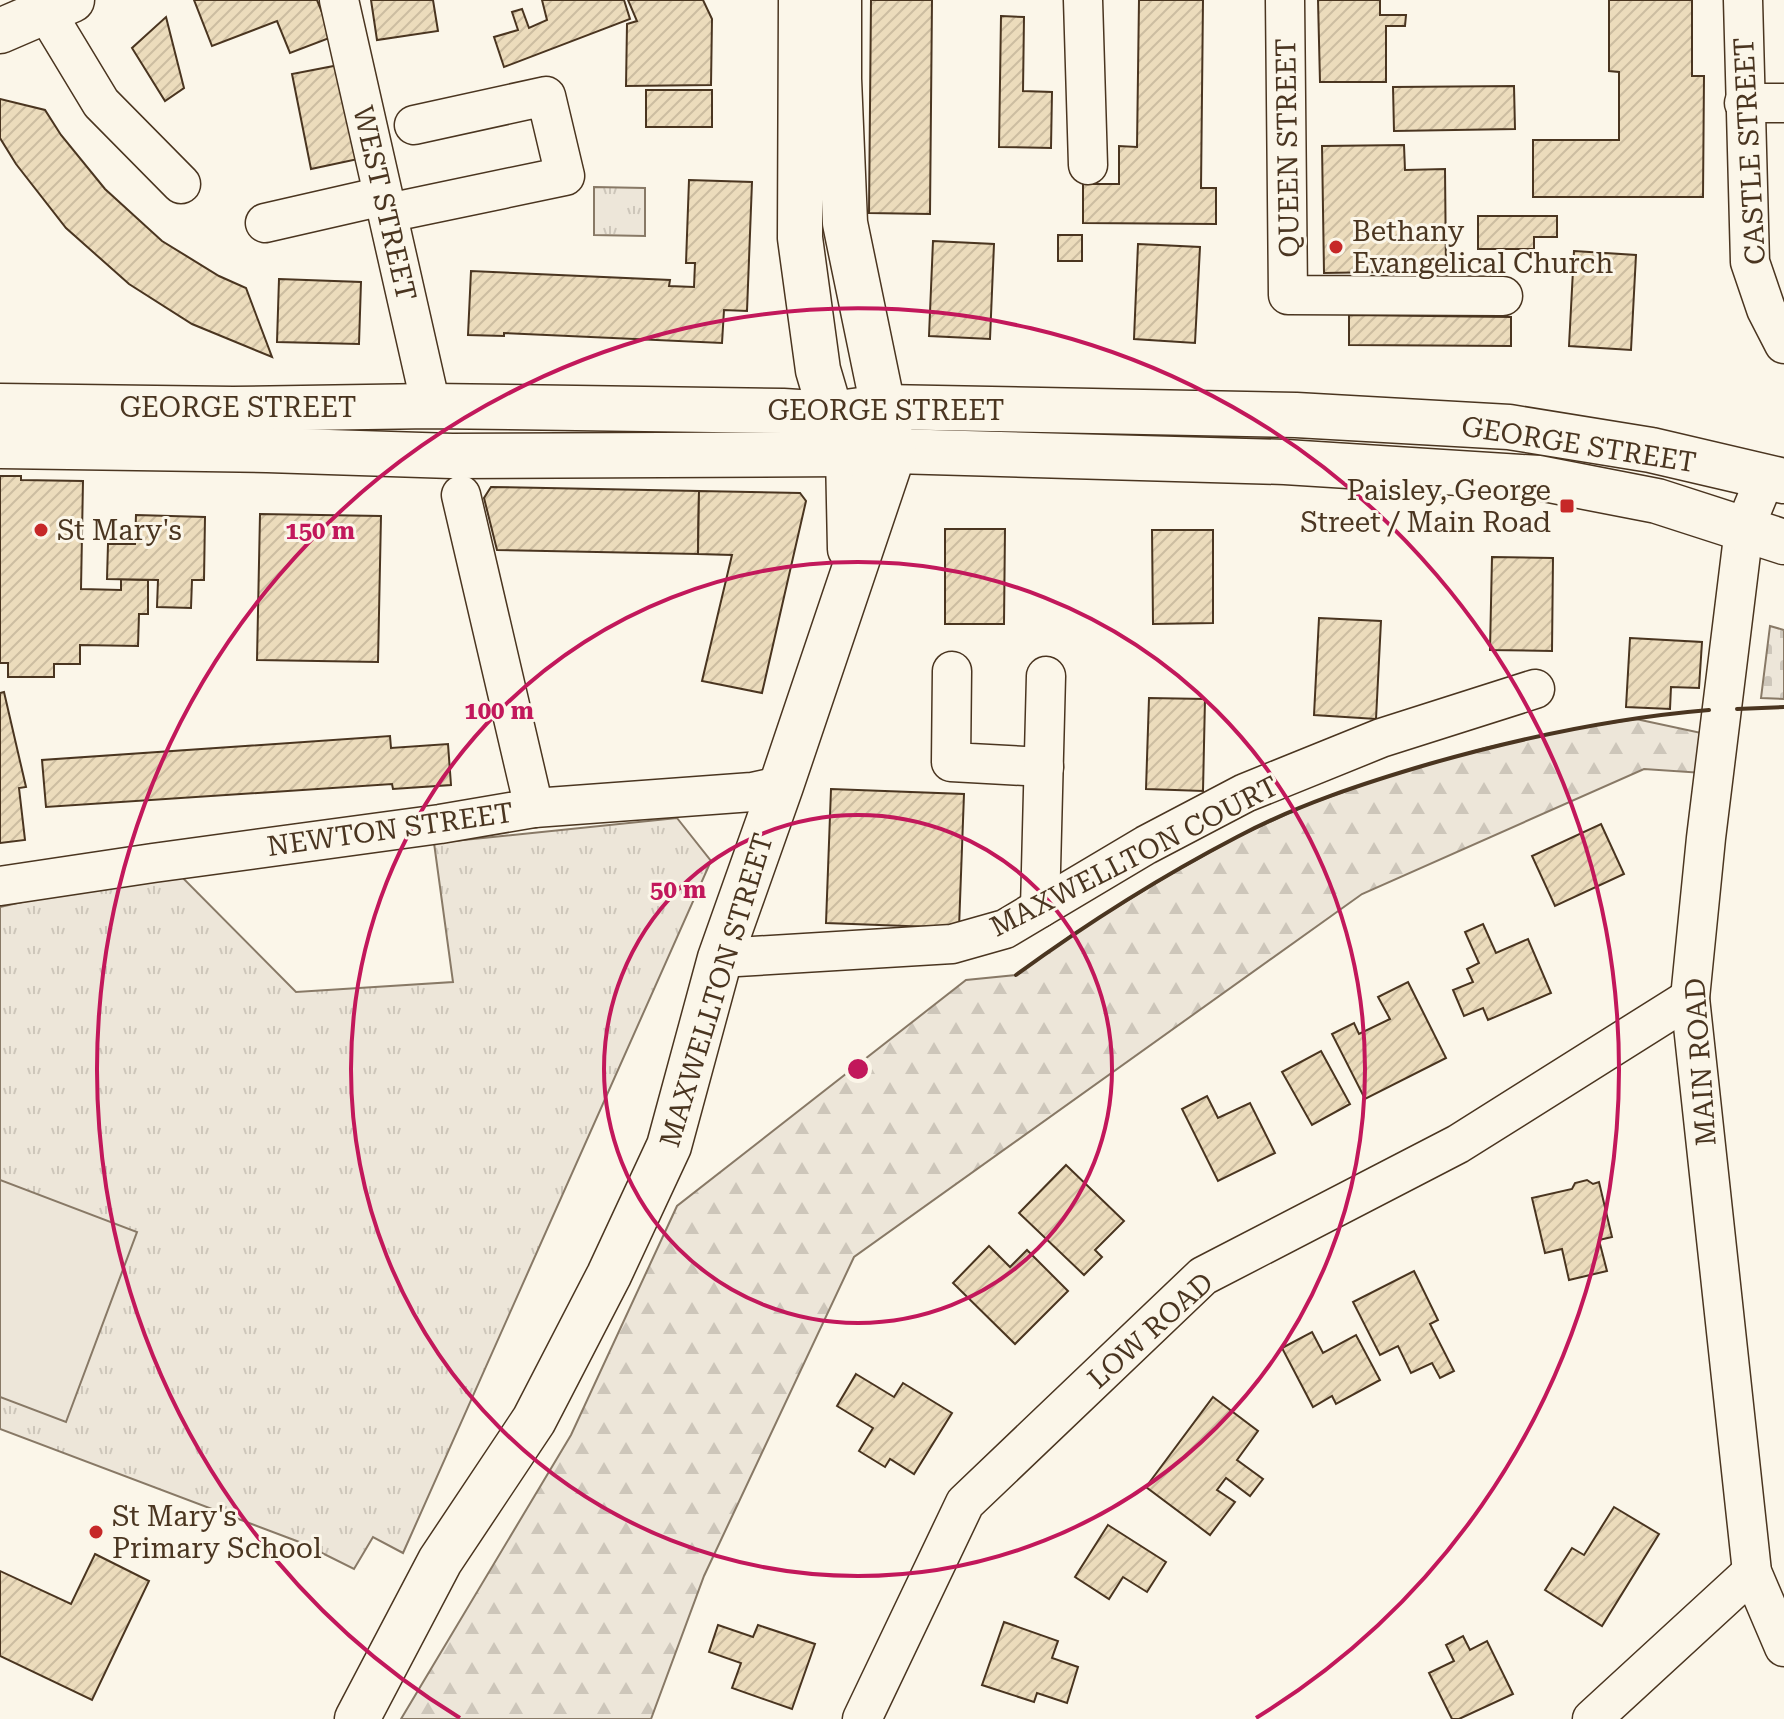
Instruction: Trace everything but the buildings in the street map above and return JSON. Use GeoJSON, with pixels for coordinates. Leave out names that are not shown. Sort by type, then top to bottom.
{"type":"FeatureCollection","features":[{"type":"Feature","properties":{"kind":"main road","name":"MAXWELLTON STREET"},"geometry":{"type":"LineString","coordinates":[[801,0],[800,238],[818,370],[831,414],[848,454],[851,579]]}},
{"type":"Feature","properties":{"kind":"main road"},"geometry":{"type":"LineString","coordinates":[[839,0],[845,223],[894,451]]}},
{"type":"Feature","properties":{"kind":"main road"},"geometry":{"type":"LineString","coordinates":[[0,31],[59,6]]}},
{"type":"Feature","properties":{"kind":"main road","name":"GEORGE STREET"},"geometry":{"type":"LineString","coordinates":[[0,406],[233,409],[431,406],[831,414],[883,407],[1296,415],[1509,427],[1651,450],[1775,479]]}},
{"type":"Feature","properties":{"kind":"main road","name":"GEORGE STREET"},"geometry":{"type":"LineString","coordinates":[[0,446],[452,456],[848,454],[894,451],[1285,462],[1539,478],[1657,501],[1764,536]]}},
{"type":"Feature","properties":{"kind":"main road","name":"MAXWELLTON STREET"},"geometry":{"type":"LineString","coordinates":[[357,1719],[440,1561],[534,1420],[609,1275],[669,1146],[720,958],[894,451]]}},
{"type":"Feature","properties":{"kind":"street","name":"WEST STREET"},"geometry":{"type":"LineString","coordinates":[[339,0],[431,406]]}},
{"type":"Feature","properties":{"kind":"street"},"geometry":{"type":"LineString","coordinates":[[1083,0],[1088,165]]}},
{"type":"Feature","properties":{"kind":"street","name":"QUEEN STREET"},"geometry":{"type":"LineString","coordinates":[[1285,0],[1288,295],[1503,296]]}},
{"type":"Feature","properties":{"kind":"street","name":"CASTLE STREET"},"geometry":{"type":"LineString","coordinates":[[1743,0],[1750,262],[1766,309],[1784,344]]}},
{"type":"Feature","properties":{"kind":"street"},"geometry":{"type":"LineString","coordinates":[[59,6],[101,103],[181,184]]}},
{"type":"Feature","properties":{"kind":"street"},"geometry":{"type":"LineString","coordinates":[[265,223],[565,176],[546,96],[414,125]]}},
{"type":"Feature","properties":{"kind":"street"},"geometry":{"type":"LineString","coordinates":[[1744,103],[1784,103]]}},
{"type":"Feature","properties":{"kind":"street","name":"MAIN ROAD"},"geometry":{"type":"LineString","coordinates":[[1775,479],[1764,536],[1735,605],[1690,998],[1752,1572],[1784,1647]]}},
{"type":"Feature","properties":{"kind":"street"},"geometry":{"type":"LineString","coordinates":[[461,495],[534,808]]}},
{"type":"Feature","properties":{"kind":"street"},"geometry":{"type":"LineString","coordinates":[[952,671],[951,762],[1044,767]]}},
{"type":"Feature","properties":{"kind":"street"},"geometry":{"type":"LineString","coordinates":[[1040,908],[1046,676]]}},
{"type":"Feature","properties":{"kind":"street","name":"MAXWELLTON COURT"},"geometry":{"type":"LineString","coordinates":[[720,958],[952,944],[1005,929],[1146,845],[1245,793],[1381,738],[1535,689]]}},
{"type":"Feature","properties":{"kind":"street","name":"NEWTON STREET"},"geometry":{"type":"LineString","coordinates":[[0,886],[534,808],[752,792],[781,786]]}},
{"type":"Feature","properties":{"kind":"street","name":"LOW ROAD"},"geometry":{"type":"LineString","coordinates":[[862,1719],[965,1503],[1203,1276],[1458,1144],[1690,998]]}},
{"type":"Feature","properties":{"kind":"street"},"geometry":{"type":"LineString","coordinates":[[1592,1719],[1752,1572]]}},
{"type":"Feature","properties":{"kind":"green space"},"geometry":{"type":"Polygon","coordinates":[[[594,187],[645,188],[645,236],[594,235],[594,187]]]}},
{"type":"Feature","properties":{"kind":"green space"},"geometry":{"type":"Polygon","coordinates":[[[1770,626],[1784,630],[1784,699],[1761,698],[1770,626]]]}},
{"type":"Feature","properties":{"kind":"green space"},"geometry":{"type":"Polygon","coordinates":[[[1636,719],[1706,734],[1703,773],[1644,769],[1362,894],[854,1257],[704,1576],[651,1719],[401,1719],[571,1435],[677,1206],[966,980],[1016,975],[1073,934],[1239,836],[1307,805],[1382,778],[1485,748],[1636,719]]]}},
{"type":"Feature","properties":{"kind":"green space"},"geometry":{"type":"Polygon","coordinates":[[[677,818],[711,861],[403,1553],[373,1537],[354,1569],[302,1543],[0,1429],[0,907],[173,868],[296,992],[453,982],[434,843],[677,818]]]}},
{"type":"Feature","properties":{"kind":"green space"},"geometry":{"type":"Polygon","coordinates":[[[0,1180],[137,1232],[66,1422],[0,1397],[0,1180]]]}},
{"type":"Feature","properties":{"kind":"wall"},"geometry":{"type":"LineString","coordinates":[[1737,709],[1784,707]]}},
{"type":"Feature","properties":{"kind":"wall"},"geometry":{"type":"LineString","coordinates":[[1016,975],[1096,919],[1180,868],[1260,825],[1307,805],[1405,771],[1498,746],[1603,724],[1709,710]]}},
{"type":"Feature","properties":{"kind":"place","name":"Bethany Evangelical Church"},"geometry":{"type":"Point","coordinates":[1336,247]}},
{"type":"Feature","properties":{"kind":"place","name":"Paisley, George Street / Main Road"},"geometry":{"type":"Point","coordinates":[1567,506]}},
{"type":"Feature","properties":{"kind":"place","name":"St Mary's"},"geometry":{"type":"Point","coordinates":[41,530]}},
{"type":"Feature","properties":{"kind":"place","name":"St Mary's Primary School"},"geometry":{"type":"Point","coordinates":[96,1532]}}]}
